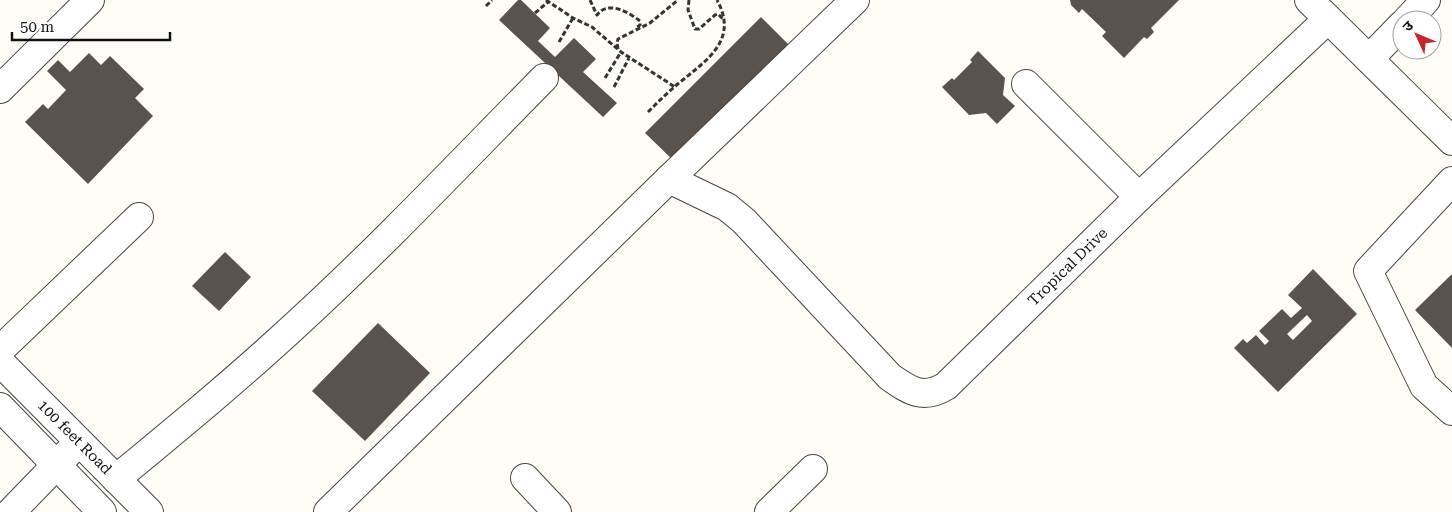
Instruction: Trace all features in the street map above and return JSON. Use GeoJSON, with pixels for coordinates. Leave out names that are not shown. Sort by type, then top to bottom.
{"type":"FeatureCollection","features":[{"type":"Feature","properties":{"kind":"street"},"geometry":{"type":"LineString","coordinates":[[0,89],[90,0]]}},
{"type":"Feature","properties":{"kind":"street"},"geometry":{"type":"LineString","coordinates":[[328,512],[855,0]]}},
{"type":"Feature","properties":{"kind":"street"},"geometry":{"type":"LineString","coordinates":[[1309,0],[1452,141]]}},
{"type":"Feature","properties":{"kind":"street"},"geometry":{"type":"LineString","coordinates":[[1416,10],[1426,0]]}},
{"type":"Feature","properties":{"kind":"street","name":"Tropical Drive"},"geometry":{"type":"LineString","coordinates":[[669,179],[727,207],[744,220],[890,377],[904,387],[918,393],[930,393],[946,386],[1139,197],[1328,19]]}},
{"type":"Feature","properties":{"kind":"street"},"geometry":{"type":"LineString","coordinates":[[1369,59],[1392,35]]}},
{"type":"Feature","properties":{"kind":"street"},"geometry":{"type":"LineString","coordinates":[[116,479],[225,389],[301,321],[544,78]]}},
{"type":"Feature","properties":{"kind":"street"},"geometry":{"type":"LineString","coordinates":[[1026,84],[1139,197]]}},
{"type":"Feature","properties":{"kind":"street"},"geometry":{"type":"LineString","coordinates":[[1452,181],[1368,271],[1424,386],[1452,412]]}},
{"type":"Feature","properties":{"kind":"street"},"geometry":{"type":"LineString","coordinates":[[3,367],[139,218]]}},
{"type":"Feature","properties":{"kind":"street","name":"100 feet Road"},"geometry":{"type":"LineString","coordinates":[[3,367],[149,512]]}},
{"type":"Feature","properties":{"kind":"street"},"geometry":{"type":"LineString","coordinates":[[0,407],[102,512]]}},
{"type":"Feature","properties":{"kind":"street"},"geometry":{"type":"LineString","coordinates":[[11,512],[80,442]]}},
{"type":"Feature","properties":{"kind":"street"},"geometry":{"type":"LineString","coordinates":[[769,512],[813,469]]}},
{"type":"Feature","properties":{"kind":"street"},"geometry":{"type":"LineString","coordinates":[[524,478],[557,512]]}},
{"type":"Feature","properties":{"kind":"path"},"geometry":{"type":"LineString","coordinates":[[486,6],[492,0]]}},
{"type":"Feature","properties":{"kind":"path"},"geometry":{"type":"LineString","coordinates":[[590,0],[597,15],[605,8],[613,7],[635,17],[640,21],[640,25],[635,30]]}},
{"type":"Feature","properties":{"kind":"path"},"geometry":{"type":"LineString","coordinates":[[605,78],[620,51],[617,43],[618,39],[650,22],[678,0]]}},
{"type":"Feature","properties":{"kind":"path"},"geometry":{"type":"LineString","coordinates":[[689,0],[688,10],[695,29],[699,29],[715,14],[724,19]]}},
{"type":"Feature","properties":{"kind":"path"},"geometry":{"type":"LineString","coordinates":[[648,112],[711,56],[721,42],[725,27],[717,0]]}},
{"type":"Feature","properties":{"kind":"path"},"geometry":{"type":"LineString","coordinates":[[535,14],[547,1],[573,18],[592,27],[629,58],[674,87]]}},
{"type":"Feature","properties":{"kind":"path"},"geometry":{"type":"LineString","coordinates":[[559,42],[573,18]]}},
{"type":"Feature","properties":{"kind":"path"},"geometry":{"type":"LineString","coordinates":[[614,87],[629,58]]}},
{"type":"Feature","properties":{"kind":"building"},"geometry":{"type":"Polygon","coordinates":[[[518,0],[521,0],[550,28],[538,41],[555,57],[574,38],[596,59],[583,72],[617,103],[603,117],[499,20],[518,0]]]}},
{"type":"Feature","properties":{"kind":"building"},"geometry":{"type":"Polygon","coordinates":[[[1070,0],[1179,0],[1151,28],[1154,32],[1147,39],[1144,37],[1124,58],[1102,36],[1106,32],[1082,9],[1079,13],[1071,5],[1070,0]]]}},
{"type":"Feature","properties":{"kind":"building"},"geometry":{"type":"Polygon","coordinates":[[[761,17],[789,45],[674,161],[645,133],[761,17]]]}},
{"type":"Feature","properties":{"kind":"building"},"geometry":{"type":"Polygon","coordinates":[[[978,51],[1005,78],[1003,95],[1015,106],[997,124],[986,113],[969,115],[942,87],[952,78],[954,80],[972,62],[970,60],[978,51]]]}},
{"type":"Feature","properties":{"kind":"building"},"geometry":{"type":"Polygon","coordinates":[[[89,53],[101,65],[110,56],[144,89],[135,98],[153,116],[88,184],[25,122],[43,104],[48,109],[66,90],[47,71],[58,60],[70,72],[89,53]]]}},
{"type":"Feature","properties":{"kind":"building"},"geometry":{"type":"Polygon","coordinates":[[[225,252],[251,277],[219,311],[192,286],[225,252]]]}},
{"type":"Feature","properties":{"kind":"building"},"geometry":{"type":"Polygon","coordinates":[[[1313,269],[1357,314],[1278,392],[1234,348],[1243,339],[1247,343],[1256,335],[1265,345],[1269,341],[1259,331],[1282,309],[1291,318],[1302,308],[1288,295],[1313,269]],[[1307,315],[1287,334],[1293,340],[1312,321],[1307,315]]]}},
{"type":"Feature","properties":{"kind":"building"},"geometry":{"type":"Polygon","coordinates":[[[1452,274],[1452,348],[1415,310],[1452,274]]]}},
{"type":"Feature","properties":{"kind":"building"},"geometry":{"type":"Polygon","coordinates":[[[378,323],[430,373],[365,441],[312,391],[378,323]]]}}]}
